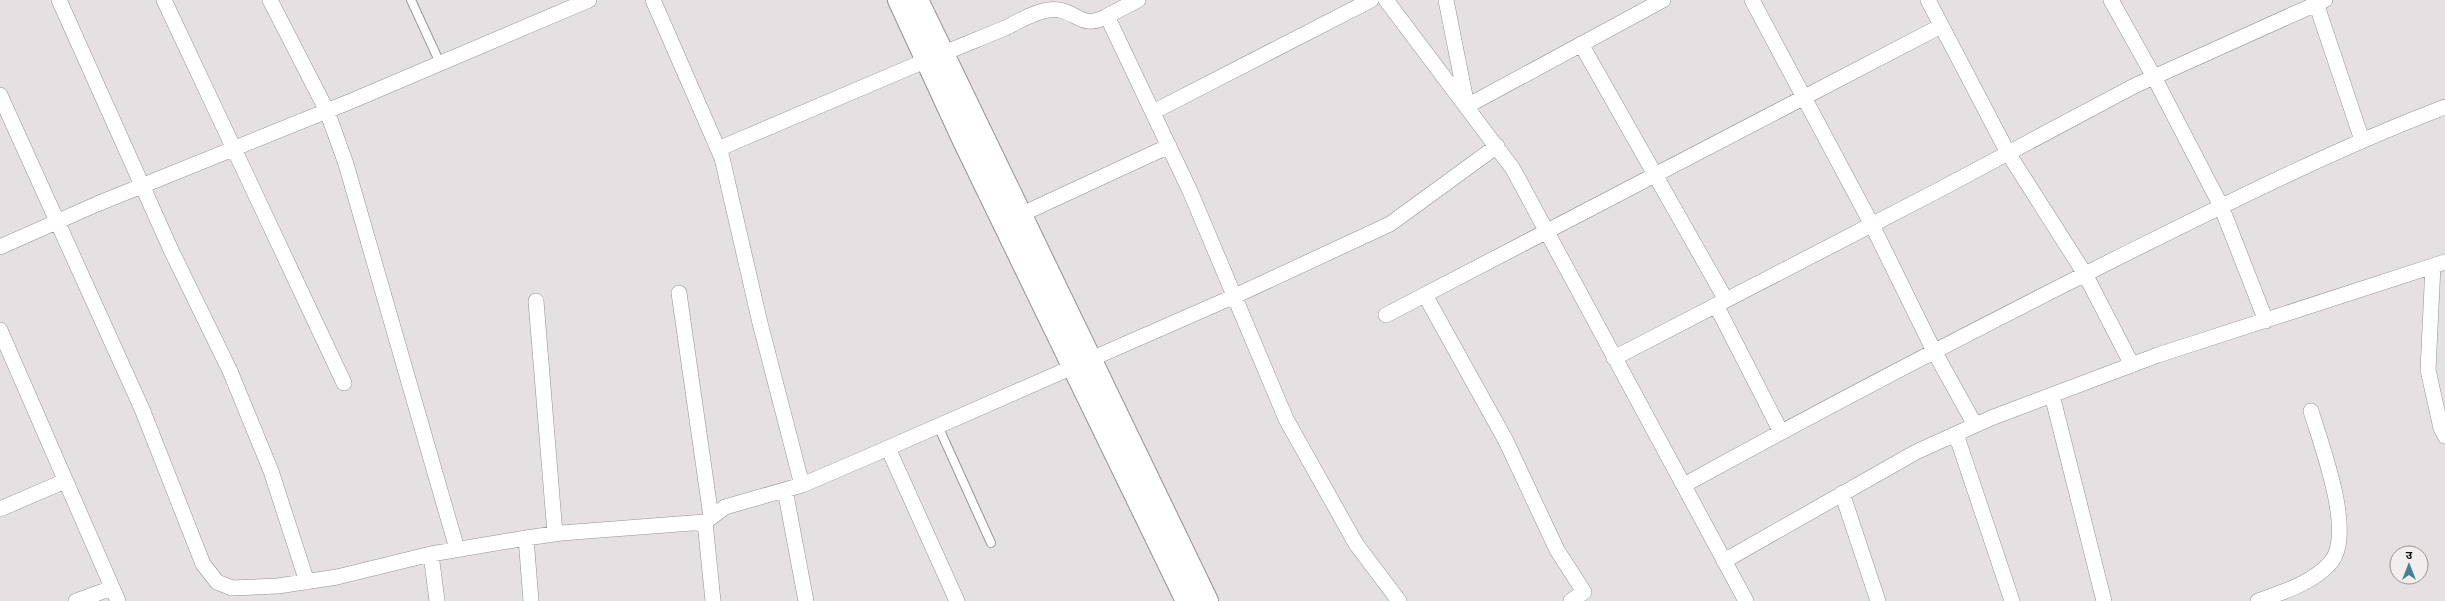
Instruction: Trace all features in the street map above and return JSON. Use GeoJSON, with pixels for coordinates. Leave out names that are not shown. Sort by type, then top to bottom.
{"type":"FeatureCollection","features":[{"type":"Feature","properties":{"kind":"main road"},"geometry":{"type":"LineString","coordinates":[[899,0],[935,57],[1020,215],[1082,364],[1187,601]]}},
{"type":"Feature","properties":{"kind":"main road"},"geometry":{"type":"LineString","coordinates":[[917,0],[935,57],[1082,364],[1207,601]]}},
{"type":"Feature","properties":{"kind":"street"},"geometry":{"type":"LineString","coordinates":[[59,0],[142,186],[230,371],[271,471],[307,582]]}},
{"type":"Feature","properties":{"kind":"street"},"geometry":{"type":"LineString","coordinates":[[164,0],[232,149],[344,383]]}},
{"type":"Feature","properties":{"kind":"street"},"geometry":{"type":"LineString","coordinates":[[270,0],[327,111],[346,164],[457,549]]}},
{"type":"Feature","properties":{"kind":"street"},"geometry":{"type":"LineString","coordinates":[[0,247],[58,221],[327,111],[589,0]]}},
{"type":"Feature","properties":{"kind":"street"},"geometry":{"type":"LineString","coordinates":[[653,0],[722,158],[760,323],[802,485]]}},
{"type":"Feature","properties":{"kind":"street"},"geometry":{"type":"LineString","coordinates":[[718,149],[1045,10],[1064,10],[1084,22],[1097,22],[1138,0]]}},
{"type":"Feature","properties":{"kind":"street"},"geometry":{"type":"LineString","coordinates":[[1153,112],[1371,0]]}},
{"type":"Feature","properties":{"kind":"street"},"geometry":{"type":"LineString","coordinates":[[1386,0],[1513,169],[1746,601]]}},
{"type":"Feature","properties":{"kind":"street"},"geometry":{"type":"LineString","coordinates":[[1446,0],[1467,106]]}},
{"type":"Feature","properties":{"kind":"street"},"geometry":{"type":"LineString","coordinates":[[1467,106],[1663,0]]}},
{"type":"Feature","properties":{"kind":"street"},"geometry":{"type":"LineString","coordinates":[[1752,0],[1872,225],[1934,351],[1975,425]]}},
{"type":"Feature","properties":{"kind":"street"},"geometry":{"type":"LineString","coordinates":[[1928,0],[2008,153],[2085,274],[2132,365]]}},
{"type":"Feature","properties":{"kind":"street"},"geometry":{"type":"LineString","coordinates":[[2111,0],[2154,77],[2221,206],[2266,321]]}},
{"type":"Feature","properties":{"kind":"street"},"geometry":{"type":"LineString","coordinates":[[1614,358],[2154,77],[2319,1],[2362,140]]}},
{"type":"Feature","properties":{"kind":"street"},"geometry":{"type":"LineString","coordinates":[[1107,16],[1169,146],[1235,296],[1286,419],[1356,544],[1399,601]]}},
{"type":"Feature","properties":{"kind":"street"},"geometry":{"type":"LineString","coordinates":[[1386,315],[1941,26]]}},
{"type":"Feature","properties":{"kind":"street"},"geometry":{"type":"LineString","coordinates":[[1581,44],[1656,174],[1721,303],[1780,432]]}},
{"type":"Feature","properties":{"kind":"street"},"geometry":{"type":"LineString","coordinates":[[0,95],[142,409],[203,564],[217,582],[232,588],[307,582],[337,577],[431,554],[526,538],[708,519],[725,507],[802,485],[888,448],[1235,296],[1390,224],[1497,146]]}},
{"type":"Feature","properties":{"kind":"street"},"geometry":{"type":"LineString","coordinates":[[1684,485],[1780,432],[1934,351],[2221,206],[2362,140],[2445,107]]}},
{"type":"Feature","properties":{"kind":"street"},"geometry":{"type":"LineString","coordinates":[[1020,215],[1169,146]]}},
{"type":"Feature","properties":{"kind":"street"},"geometry":{"type":"LineString","coordinates":[[1724,561],[1916,452],[1975,425],[2132,365],[2439,264],[2428,370],[2441,428],[2445,436]]}},
{"type":"Feature","properties":{"kind":"street"},"geometry":{"type":"LineString","coordinates":[[680,293],[708,519],[713,601]]}},
{"type":"Feature","properties":{"kind":"street"},"geometry":{"type":"LineString","coordinates":[[1425,295],[1506,441],[1557,550],[1584,592],[1571,601]]}},
{"type":"Feature","properties":{"kind":"street"},"geometry":{"type":"LineString","coordinates":[[536,301],[555,534]]}},
{"type":"Feature","properties":{"kind":"street"},"geometry":{"type":"LineString","coordinates":[[0,330],[115,595],[76,601]]}},
{"type":"Feature","properties":{"kind":"street"},"geometry":{"type":"LineString","coordinates":[[2052,395],[2104,601]]}},
{"type":"Feature","properties":{"kind":"street"},"geometry":{"type":"LineString","coordinates":[[2258,601],[2291,595],[2315,577],[2332,561],[2338,545],[2339,522],[2336,497],[2311,411]]}},
{"type":"Feature","properties":{"kind":"street"},"geometry":{"type":"LineString","coordinates":[[1956,434],[2012,601]]}},
{"type":"Feature","properties":{"kind":"street"},"geometry":{"type":"LineString","coordinates":[[888,448],[957,601]]}},
{"type":"Feature","properties":{"kind":"street"},"geometry":{"type":"LineString","coordinates":[[0,509],[65,481]]}},
{"type":"Feature","properties":{"kind":"street"},"geometry":{"type":"LineString","coordinates":[[785,490],[806,601]]}},
{"type":"Feature","properties":{"kind":"street"},"geometry":{"type":"LineString","coordinates":[[1842,493],[1878,601]]}},
{"type":"Feature","properties":{"kind":"street"},"geometry":{"type":"LineString","coordinates":[[526,538],[531,601]]}},
{"type":"Feature","properties":{"kind":"street"},"geometry":{"type":"LineString","coordinates":[[431,554],[437,601]]}},
{"type":"Feature","properties":{"kind":"lane"},"geometry":{"type":"LineString","coordinates":[[411,0],[440,63]]}},
{"type":"Feature","properties":{"kind":"lane"},"geometry":{"type":"LineString","coordinates":[[938,426],[991,543]]}}]}
